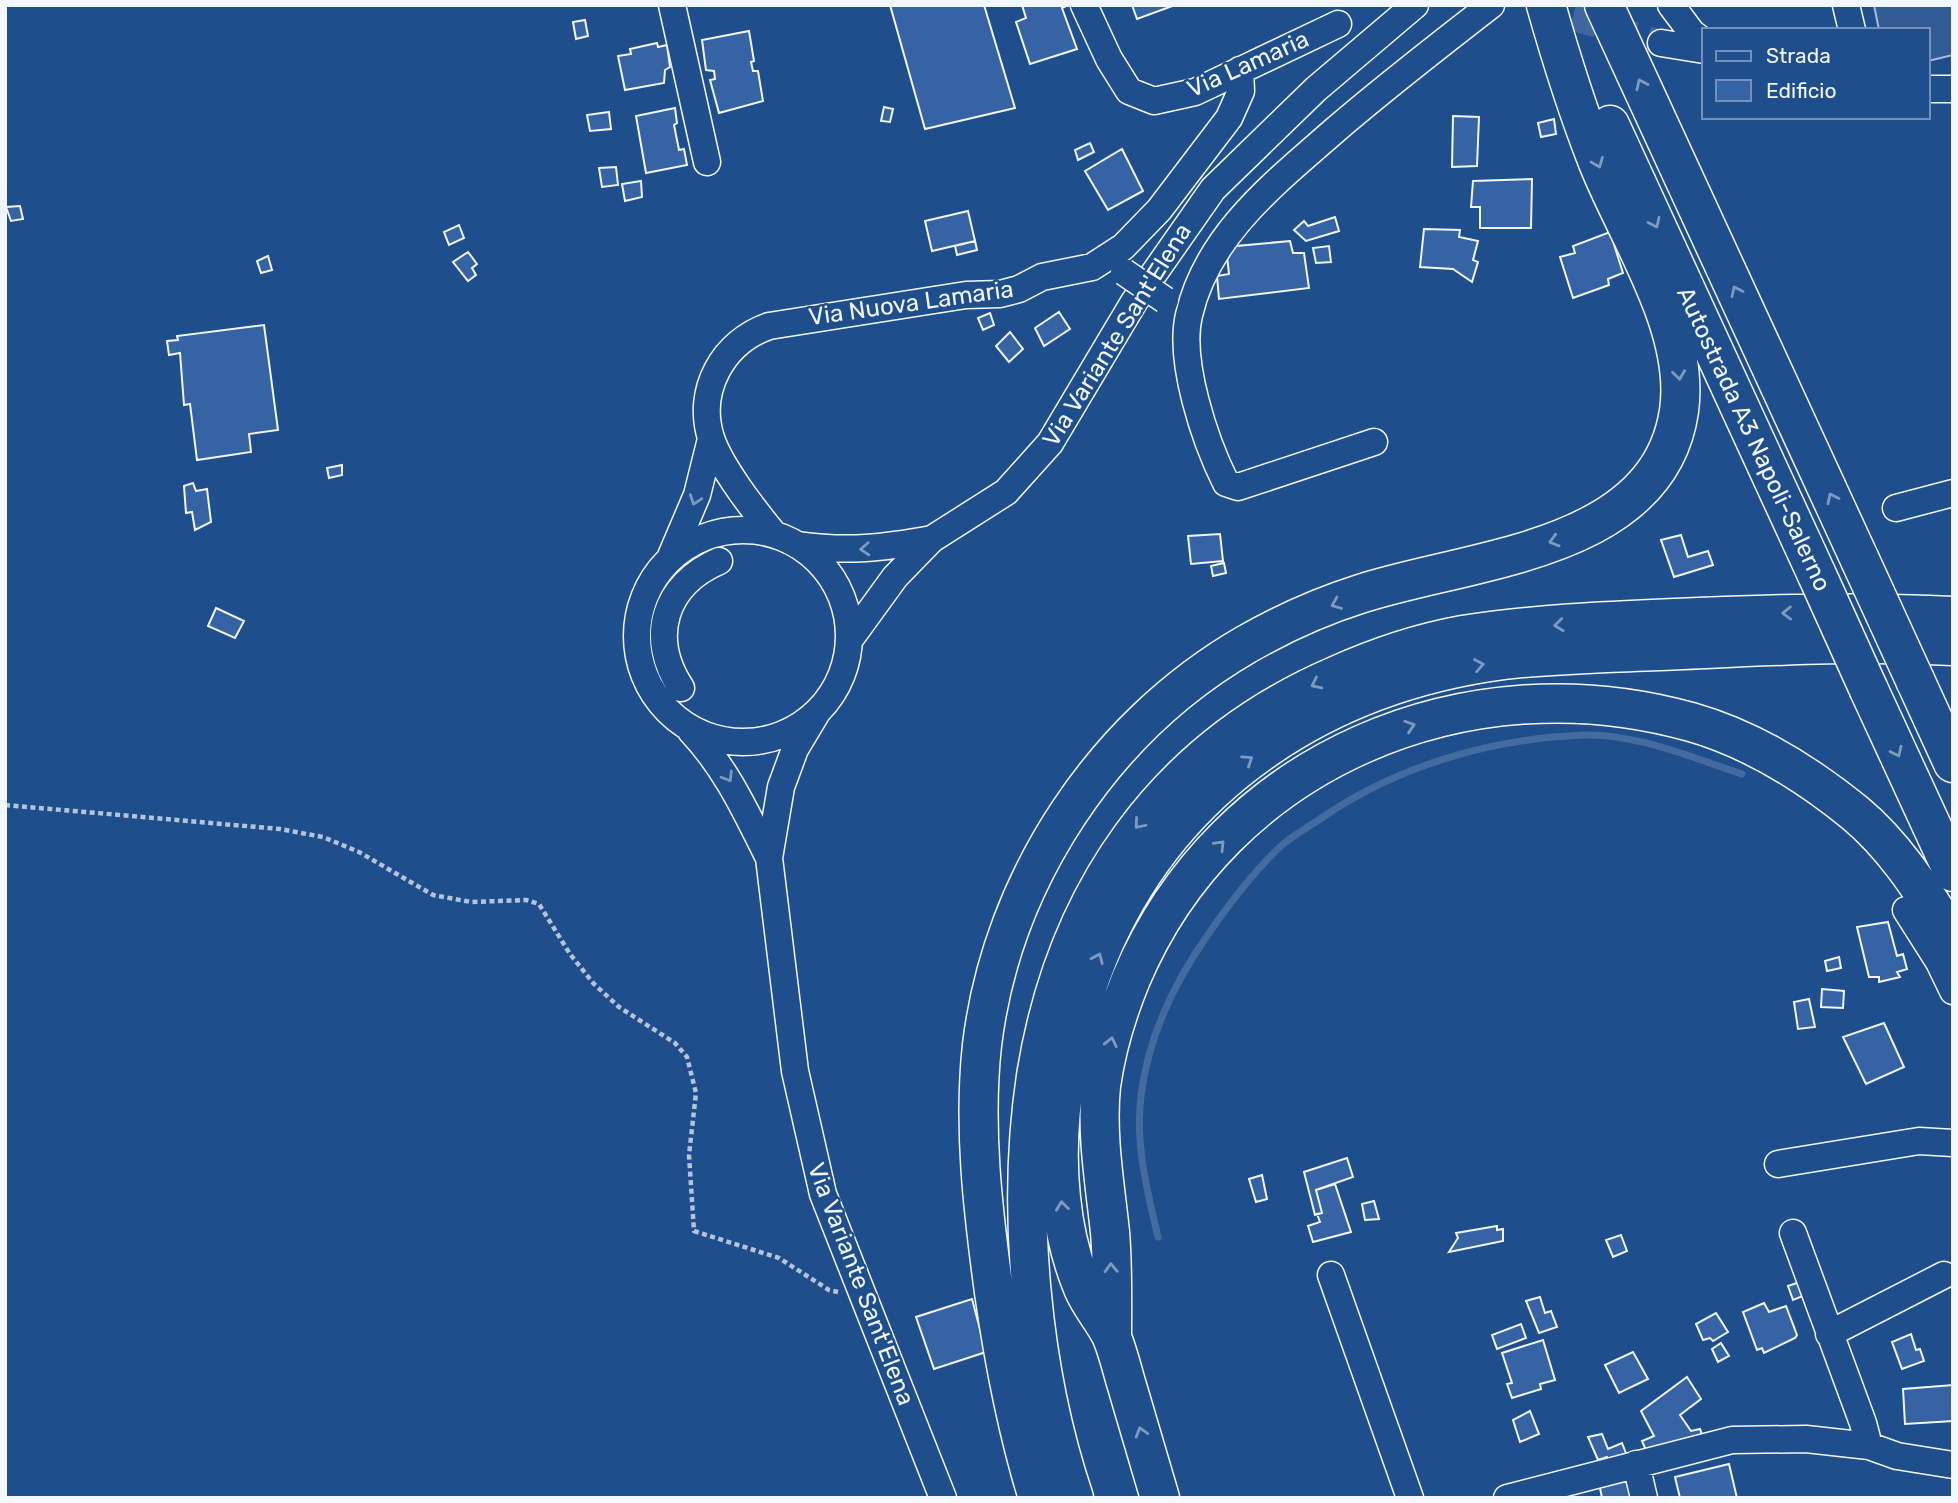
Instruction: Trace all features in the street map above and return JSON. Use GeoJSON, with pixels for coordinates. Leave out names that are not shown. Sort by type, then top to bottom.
{"type":"FeatureCollection","features":[{"type":"Feature","properties":{"kind":"highway"},"geometry":{"type":"LineString","coordinates":[[1038,1498],[1014,1413],[991,1266],[979,1140],[979,1086],[983,1042],[1000,959],[1034,874],[1070,809],[1104,762],[1150,716],[1199,676],[1247,644],[1360,594],[1564,539],[1598,524],[1626,506],[1651,478],[1667,451],[1679,414],[1681,382],[1674,340],[1656,291],[1597,161],[1562,64],[1546,5]]}},
{"type":"Feature","properties":{"kind":"highway","name":"Autostrada A3 Napoli-Salerno"},"geometry":{"type":"LineString","coordinates":[[1555,5],[1953,872]]}},
{"type":"Feature","properties":{"kind":"highway","name":"Autostrada A3 Napoli-Salerno"},"geometry":{"type":"LineString","coordinates":[[1604,5],[1953,763]]}},
{"type":"Feature","properties":{"kind":"highway"},"geometry":{"type":"LineString","coordinates":[[1074,1498],[1056,1435],[1043,1363],[1026,1227],[1027,1153],[1034,1087],[1050,1005],[1067,952],[1107,871],[1130,835],[1161,798],[1193,766],[1272,708],[1360,665],[1461,636],[1584,622],[1776,614],[1953,616]]}},
{"type":"Feature","properties":{"kind":"highway"},"geometry":{"type":"LineString","coordinates":[[1160,1498],[1112,1336],[1084,1290],[1066,1236],[1060,1193],[1061,1125],[1080,1016],[1094,966],[1139,877],[1198,804],[1241,764],[1295,729],[1349,702],[1401,682],[1503,660],[1808,645],[1953,646]]}},
{"type":"Feature","properties":{"kind":"highway"},"geometry":{"type":"LineString","coordinates":[[1112,1336],[1111,1250],[1102,1152],[1101,1088],[1114,1028],[1132,978],[1155,932],[1215,850],[1251,814],[1291,782],[1335,756],[1376,737],[1421,722],[1467,710],[1512,704],[1599,704],[1694,723],[1740,740],[1779,760],[1857,815],[1886,843],[1916,881],[1953,938]]}},
{"type":"Feature","properties":{"kind":"street"},"geometry":{"type":"LineString","coordinates":[[672,5],[707,162]]}},
{"type":"Feature","properties":{"kind":"street","name":"Via Lamaria"},"geometry":{"type":"LineString","coordinates":[[1084,5],[1109,60],[1129,91],[1154,102],[1195,92],[1338,24]]}},
{"type":"Feature","properties":{"kind":"street","name":"Via Variante Sant'Elena"},"geometry":{"type":"LineString","coordinates":[[850,639],[895,577],[932,539],[1006,492],[1050,443],[1133,302],[1213,188],[1316,89],[1415,5]]}},
{"type":"Feature","properties":{"kind":"street"},"geometry":{"type":"LineString","coordinates":[[1374,442],[1238,487],[1226,483],[1217,466],[1189,367],[1186,332],[1188,316],[1200,279],[1221,243],[1263,195],[1403,72],[1491,5]]}},
{"type":"Feature","properties":{"kind":"street"},"geometry":{"type":"LineString","coordinates":[[1671,5],[1692,33],[1702,40]]}},
{"type":"Feature","properties":{"kind":"street"},"geometry":{"type":"LineString","coordinates":[[1846,5],[1852,28]]}},
{"type":"Feature","properties":{"kind":"street"},"geometry":{"type":"LineString","coordinates":[[1661,43],[1702,50]]}},
{"type":"Feature","properties":{"kind":"street","name":"Via Nuova Lamaria"},"geometry":{"type":"LineString","coordinates":[[773,533],[749,504],[711,439],[707,413],[716,370],[730,349],[748,333],[798,320],[966,295],[1000,294],[1019,289],[1042,277],[1115,265],[1123,247],[1159,210],[1229,118],[1241,91],[1240,70]]}},
{"type":"Feature","properties":{"kind":"street"},"geometry":{"type":"LineString","coordinates":[[1930,89],[1953,89]]}},
{"type":"Feature","properties":{"kind":"street"},"geometry":{"type":"LineString","coordinates":[[1115,265],[1188,316]]}},
{"type":"Feature","properties":{"kind":"street"},"geometry":{"type":"LineString","coordinates":[[670,557],[693,541],[719,532],[746,529],[773,533],[799,545],[820,562],[837,584],[847,611],[850,639],[846,667],[834,692],[816,714],[793,730],[757,741],[738,742],[710,737],[685,725],[663,706],[648,684],[637,644],[641,603],[653,578],[670,557],[697,495],[711,439]]}},
{"type":"Feature","properties":{"kind":"street"},"geometry":{"type":"LineString","coordinates":[[1896,509],[1953,493]]}},
{"type":"Feature","properties":{"kind":"street","name":"Via Variante Sant'Elena"},"geometry":{"type":"LineString","coordinates":[[799,545],[834,550],[870,550],[932,539]]}},
{"type":"Feature","properties":{"kind":"street"},"geometry":{"type":"LineString","coordinates":[[681,688],[666,657],[665,622],[670,606],[690,578],[719,561]]}},
{"type":"Feature","properties":{"kind":"street","name":"Via Variante Sant'Elena"},"geometry":{"type":"LineString","coordinates":[[816,714],[795,749],[781,787],[769,858],[794,1070],[804,1124],[823,1194],[943,1498]]}},
{"type":"Feature","properties":{"kind":"street","name":"Via Variante Sant'Elena"},"geometry":{"type":"LineString","coordinates":[[685,725],[715,756],[735,789],[769,858]]}},
{"type":"Feature","properties":{"kind":"street"},"geometry":{"type":"LineString","coordinates":[[1906,910],[1939,962],[1953,991]]}},
{"type":"Feature","properties":{"kind":"street"},"geometry":{"type":"LineString","coordinates":[[1778,1164],[1919,1141],[1953,1143]]}},
{"type":"Feature","properties":{"kind":"street"},"geometry":{"type":"LineString","coordinates":[[1793,1233],[1869,1446]]}},
{"type":"Feature","properties":{"kind":"street"},"geometry":{"type":"LineString","coordinates":[[1331,1275],[1410,1498]]}},
{"type":"Feature","properties":{"kind":"street"},"geometry":{"type":"LineString","coordinates":[[1829,1334],[1944,1275]]}},
{"type":"Feature","properties":{"kind":"street"},"geometry":{"type":"LineString","coordinates":[[1507,1498],[1732,1440],[1806,1439],[1869,1446],[1897,1456],[1953,1465]]}},
{"type":"Feature","properties":{"kind":"street"},"geometry":{"type":"LineString","coordinates":[[1636,1464],[1644,1498]]}},
{"type":"Feature","properties":{"kind":"path"},"geometry":{"type":"LineString","coordinates":[[5,805],[280,829],[323,836],[359,852],[433,895],[471,902],[526,900],[539,904],[570,954],[594,984],[619,1007],[674,1043],[687,1057],[696,1093],[689,1156],[694,1231],[779,1258],[829,1290],[863,1297]]}},
{"type":"Feature","properties":{"kind":"shaded area"},"geometry":{"type":"Polygon","coordinates":[[[1874,5],[1953,5],[1953,55],[1930,61],[1930,28],[1879,28],[1874,5]]]}},
{"type":"Feature","properties":{"kind":"building"},"geometry":{"type":"Polygon","coordinates":[[[890,5],[984,5],[1015,108],[925,129],[890,5]]]}},
{"type":"Feature","properties":{"kind":"building"},"geometry":{"type":"Polygon","coordinates":[[[1022,5],[1068,5],[1062,8],[1077,49],[1030,64],[1016,22],[1026,18],[1022,5]]]}},
{"type":"Feature","properties":{"kind":"building"},"geometry":{"type":"Polygon","coordinates":[[[1132,5],[1175,5],[1137,19],[1132,5]]]}},
{"type":"Feature","properties":{"kind":"building"},"geometry":{"type":"Polygon","coordinates":[[[585,20],[588,36],[576,39],[573,22],[585,20]]]}},
{"type":"Feature","properties":{"kind":"building"},"geometry":{"type":"Polygon","coordinates":[[[749,31],[754,61],[751,62],[753,71],[758,71],[763,101],[719,113],[710,80],[715,79],[714,71],[706,70],[702,40],[749,31]]]}},
{"type":"Feature","properties":{"kind":"building"},"geometry":{"type":"Polygon","coordinates":[[[657,43],[658,47],[667,45],[670,67],[665,70],[664,83],[625,90],[618,56],[631,54],[630,49],[657,43]]]}},
{"type":"Feature","properties":{"kind":"building"},"geometry":{"type":"Polygon","coordinates":[[[884,107],[893,109],[890,122],[881,121],[884,107]]]}},
{"type":"Feature","properties":{"kind":"building"},"geometry":{"type":"Polygon","coordinates":[[[675,108],[677,123],[674,125],[679,150],[684,149],[687,165],[646,173],[636,116],[675,108]]]}},
{"type":"Feature","properties":{"kind":"building"},"geometry":{"type":"Polygon","coordinates":[[[609,112],[611,129],[590,131],[587,115],[609,112]]]}},
{"type":"Feature","properties":{"kind":"building"},"geometry":{"type":"Polygon","coordinates":[[[1453,116],[1479,117],[1477,166],[1452,167],[1453,116]]]}},
{"type":"Feature","properties":{"kind":"building"},"geometry":{"type":"Polygon","coordinates":[[[1554,119],[1556,134],[1541,137],[1538,123],[1554,119]]]}},
{"type":"Feature","properties":{"kind":"building"},"geometry":{"type":"Polygon","coordinates":[[[1090,143],[1094,152],[1078,160],[1075,150],[1090,143]]]}},
{"type":"Feature","properties":{"kind":"building"},"geometry":{"type":"Polygon","coordinates":[[[1122,149],[1143,191],[1108,210],[1085,171],[1122,149]]]}},
{"type":"Feature","properties":{"kind":"building"},"geometry":{"type":"Polygon","coordinates":[[[616,167],[618,185],[602,187],[599,168],[616,167]]]}},
{"type":"Feature","properties":{"kind":"building"},"geometry":{"type":"Polygon","coordinates":[[[1532,179],[1531,228],[1480,228],[1480,207],[1471,207],[1473,181],[1532,179]]]}},
{"type":"Feature","properties":{"kind":"building"},"geometry":{"type":"Polygon","coordinates":[[[641,181],[642,197],[625,201],[622,184],[641,181]]]}},
{"type":"Feature","properties":{"kind":"building"},"geometry":{"type":"Polygon","coordinates":[[[20,206],[23,219],[11,221],[6,207],[20,206]]]}},
{"type":"Feature","properties":{"kind":"building"},"geometry":{"type":"Polygon","coordinates":[[[968,211],[975,241],[932,251],[925,221],[968,211]]]}},
{"type":"Feature","properties":{"kind":"building"},"geometry":{"type":"Polygon","coordinates":[[[1335,217],[1339,231],[1306,241],[1294,230],[1304,221],[1308,226],[1335,217]]]}},
{"type":"Feature","properties":{"kind":"building"},"geometry":{"type":"Polygon","coordinates":[[[459,225],[464,238],[449,245],[444,232],[459,225]]]}},
{"type":"Feature","properties":{"kind":"building"},"geometry":{"type":"Polygon","coordinates":[[[1424,229],[1460,230],[1459,237],[1478,241],[1473,260],[1478,262],[1472,282],[1453,269],[1420,267],[1424,229]]]}},
{"type":"Feature","properties":{"kind":"building"},"geometry":{"type":"Polygon","coordinates":[[[1610,232],[1623,273],[1608,279],[1609,285],[1573,298],[1560,257],[1575,253],[1573,246],[1610,232]]]}},
{"type":"Feature","properties":{"kind":"building"},"geometry":{"type":"Polygon","coordinates":[[[975,241],[977,250],[957,255],[955,246],[975,241]]]}},
{"type":"Feature","properties":{"kind":"building"},"geometry":{"type":"Polygon","coordinates":[[[1290,241],[1293,253],[1304,253],[1309,288],[1219,299],[1217,276],[1229,274],[1226,247],[1290,241]]]}},
{"type":"Feature","properties":{"kind":"building"},"geometry":{"type":"Polygon","coordinates":[[[1329,246],[1331,262],[1316,263],[1313,248],[1329,246]]]}},
{"type":"Feature","properties":{"kind":"building"},"geometry":{"type":"Polygon","coordinates":[[[468,252],[477,264],[472,268],[476,275],[468,281],[453,262],[468,252]]]}},
{"type":"Feature","properties":{"kind":"building"},"geometry":{"type":"Polygon","coordinates":[[[268,256],[272,270],[261,273],[257,261],[268,256]]]}},
{"type":"Feature","properties":{"kind":"building"},"geometry":{"type":"Polygon","coordinates":[[[1059,312],[1070,329],[1044,346],[1035,328],[1059,312]]]}},
{"type":"Feature","properties":{"kind":"building"},"geometry":{"type":"Polygon","coordinates":[[[990,313],[994,325],[983,330],[978,318],[990,313]]]}},
{"type":"Feature","properties":{"kind":"building"},"geometry":{"type":"Polygon","coordinates":[[[264,325],[278,430],[249,434],[251,452],[197,460],[190,404],[184,405],[180,353],[169,355],[167,341],[178,340],[177,336],[264,325]]]}},
{"type":"Feature","properties":{"kind":"building"},"geometry":{"type":"Polygon","coordinates":[[[1010,332],[1023,349],[1009,362],[996,346],[1010,332]]]}},
{"type":"Feature","properties":{"kind":"building"},"geometry":{"type":"Polygon","coordinates":[[[342,465],[342,475],[329,478],[327,468],[342,465]]]}},
{"type":"Feature","properties":{"kind":"building"},"geometry":{"type":"Polygon","coordinates":[[[193,483],[196,491],[207,489],[211,522],[195,530],[192,512],[186,513],[184,486],[193,483]]]}},
{"type":"Feature","properties":{"kind":"building"},"geometry":{"type":"Polygon","coordinates":[[[1220,534],[1223,561],[1191,564],[1188,536],[1220,534]]]}},
{"type":"Feature","properties":{"kind":"building"},"geometry":{"type":"Polygon","coordinates":[[[1681,535],[1688,557],[1708,551],[1713,565],[1674,577],[1661,540],[1681,535]]]}},
{"type":"Feature","properties":{"kind":"building"},"geometry":{"type":"Polygon","coordinates":[[[1224,563],[1226,573],[1213,576],[1211,566],[1224,563]]]}},
{"type":"Feature","properties":{"kind":"building"},"geometry":{"type":"Polygon","coordinates":[[[216,608],[244,621],[235,638],[208,626],[216,608]]]}},
{"type":"Feature","properties":{"kind":"building"},"geometry":{"type":"Polygon","coordinates":[[[1888,922],[1897,956],[1903,954],[1907,969],[1897,972],[1900,977],[1879,982],[1879,977],[1869,977],[1857,927],[1888,922]]]}},
{"type":"Feature","properties":{"kind":"building"},"geometry":{"type":"Polygon","coordinates":[[[1839,957],[1841,968],[1827,971],[1825,961],[1839,957]]]}},
{"type":"Feature","properties":{"kind":"building"},"geometry":{"type":"Polygon","coordinates":[[[1822,989],[1844,991],[1843,1008],[1821,1007],[1822,989]]]}},
{"type":"Feature","properties":{"kind":"building"},"geometry":{"type":"Polygon","coordinates":[[[1809,999],[1815,1027],[1798,1029],[1794,1002],[1809,999]]]}},
{"type":"Feature","properties":{"kind":"building"},"geometry":{"type":"Polygon","coordinates":[[[1884,1023],[1904,1067],[1866,1084],[1843,1037],[1884,1023]]]}},
{"type":"Feature","properties":{"kind":"building"},"geometry":{"type":"Polygon","coordinates":[[[1347,1158],[1353,1177],[1316,1190],[1322,1213],[1315,1215],[1304,1172],[1347,1158]]]}},
{"type":"Feature","properties":{"kind":"building"},"geometry":{"type":"Polygon","coordinates":[[[1262,1175],[1267,1199],[1256,1202],[1249,1179],[1262,1175]]]}},
{"type":"Feature","properties":{"kind":"building"},"geometry":{"type":"Polygon","coordinates":[[[1335,1184],[1351,1232],[1313,1242],[1308,1226],[1320,1222],[1317,1214],[1322,1213],[1316,1190],[1335,1184]]]}},
{"type":"Feature","properties":{"kind":"building"},"geometry":{"type":"Polygon","coordinates":[[[1374,1201],[1379,1219],[1365,1220],[1362,1204],[1374,1201]]]}},
{"type":"Feature","properties":{"kind":"building"},"geometry":{"type":"Polygon","coordinates":[[[1497,1226],[1497,1230],[1503,1229],[1503,1241],[1449,1252],[1458,1238],[1456,1233],[1497,1226]]]}},
{"type":"Feature","properties":{"kind":"building"},"geometry":{"type":"Polygon","coordinates":[[[1621,1235],[1627,1251],[1613,1257],[1606,1240],[1621,1235]]]}},
{"type":"Feature","properties":{"kind":"building"},"geometry":{"type":"Polygon","coordinates":[[[1803,1281],[1808,1294],[1793,1300],[1788,1286],[1803,1281]]]}},
{"type":"Feature","properties":{"kind":"building"},"geometry":{"type":"Polygon","coordinates":[[[1540,1297],[1545,1313],[1551,1311],[1557,1327],[1539,1333],[1526,1301],[1540,1297]]]}},
{"type":"Feature","properties":{"kind":"building"},"geometry":{"type":"Polygon","coordinates":[[[972,1299],[986,1352],[934,1369],[916,1317],[972,1299]]]}},
{"type":"Feature","properties":{"kind":"building"},"geometry":{"type":"Polygon","coordinates":[[[1764,1303],[1769,1312],[1786,1306],[1797,1335],[1764,1353],[1762,1348],[1757,1350],[1743,1312],[1764,1303]]]}},
{"type":"Feature","properties":{"kind":"building"},"geometry":{"type":"Polygon","coordinates":[[[1716,1313],[1728,1332],[1713,1341],[1710,1338],[1703,1340],[1696,1324],[1716,1313]]]}},
{"type":"Feature","properties":{"kind":"building"},"geometry":{"type":"Polygon","coordinates":[[[1521,1324],[1526,1338],[1497,1349],[1492,1335],[1521,1324]]]}},
{"type":"Feature","properties":{"kind":"building"},"geometry":{"type":"Polygon","coordinates":[[[1911,1334],[1916,1350],[1920,1349],[1924,1361],[1902,1369],[1892,1342],[1911,1334]]]}},
{"type":"Feature","properties":{"kind":"building"},"geometry":{"type":"Polygon","coordinates":[[[1543,1340],[1555,1380],[1540,1384],[1541,1389],[1512,1398],[1507,1384],[1512,1383],[1502,1353],[1543,1340]]]}},
{"type":"Feature","properties":{"kind":"building"},"geometry":{"type":"Polygon","coordinates":[[[1721,1343],[1729,1356],[1718,1362],[1712,1349],[1721,1343]]]}},
{"type":"Feature","properties":{"kind":"building"},"geometry":{"type":"Polygon","coordinates":[[[1633,1352],[1648,1379],[1619,1393],[1605,1365],[1633,1352]]]}},
{"type":"Feature","properties":{"kind":"building"},"geometry":{"type":"Polygon","coordinates":[[[1687,1377],[1701,1399],[1680,1415],[1691,1431],[1700,1429],[1704,1440],[1648,1455],[1642,1441],[1654,1436],[1641,1411],[1687,1377]]]}},
{"type":"Feature","properties":{"kind":"building"},"geometry":{"type":"Polygon","coordinates":[[[1953,1385],[1953,1421],[1905,1424],[1903,1389],[1953,1385]]]}},
{"type":"Feature","properties":{"kind":"building"},"geometry":{"type":"Polygon","coordinates":[[[1530,1411],[1539,1434],[1520,1442],[1513,1420],[1530,1411]]]}},
{"type":"Feature","properties":{"kind":"building"},"geometry":{"type":"Polygon","coordinates":[[[1602,1434],[1608,1449],[1622,1443],[1629,1461],[1611,1466],[1607,1457],[1598,1460],[1588,1437],[1602,1434]]]}},
{"type":"Feature","properties":{"kind":"building"},"geometry":{"type":"Polygon","coordinates":[[[1729,1464],[1737,1498],[1680,1498],[1675,1477],[1729,1464]]]}},
{"type":"Feature","properties":{"kind":"building"},"geometry":{"type":"Polygon","coordinates":[[[1636,1475],[1641,1498],[1602,1498],[1599,1483],[1636,1475]]]}},
{"type":"Feature","properties":{"kind":"waterway"},"geometry":{"type":"LineString","coordinates":[[1158,1237],[1146,1185],[1140,1131],[1144,1074],[1156,1032],[1173,992],[1207,936],[1251,878],[1285,842],[1380,784],[1445,759],[1513,742],[1603,735],[1643,742],[1742,774]]}},
{"type":"Feature","properties":{"kind":"tunnel"},"geometry":{"type":"LineString","coordinates":[[1535,7],[1661,43]]}}]}
